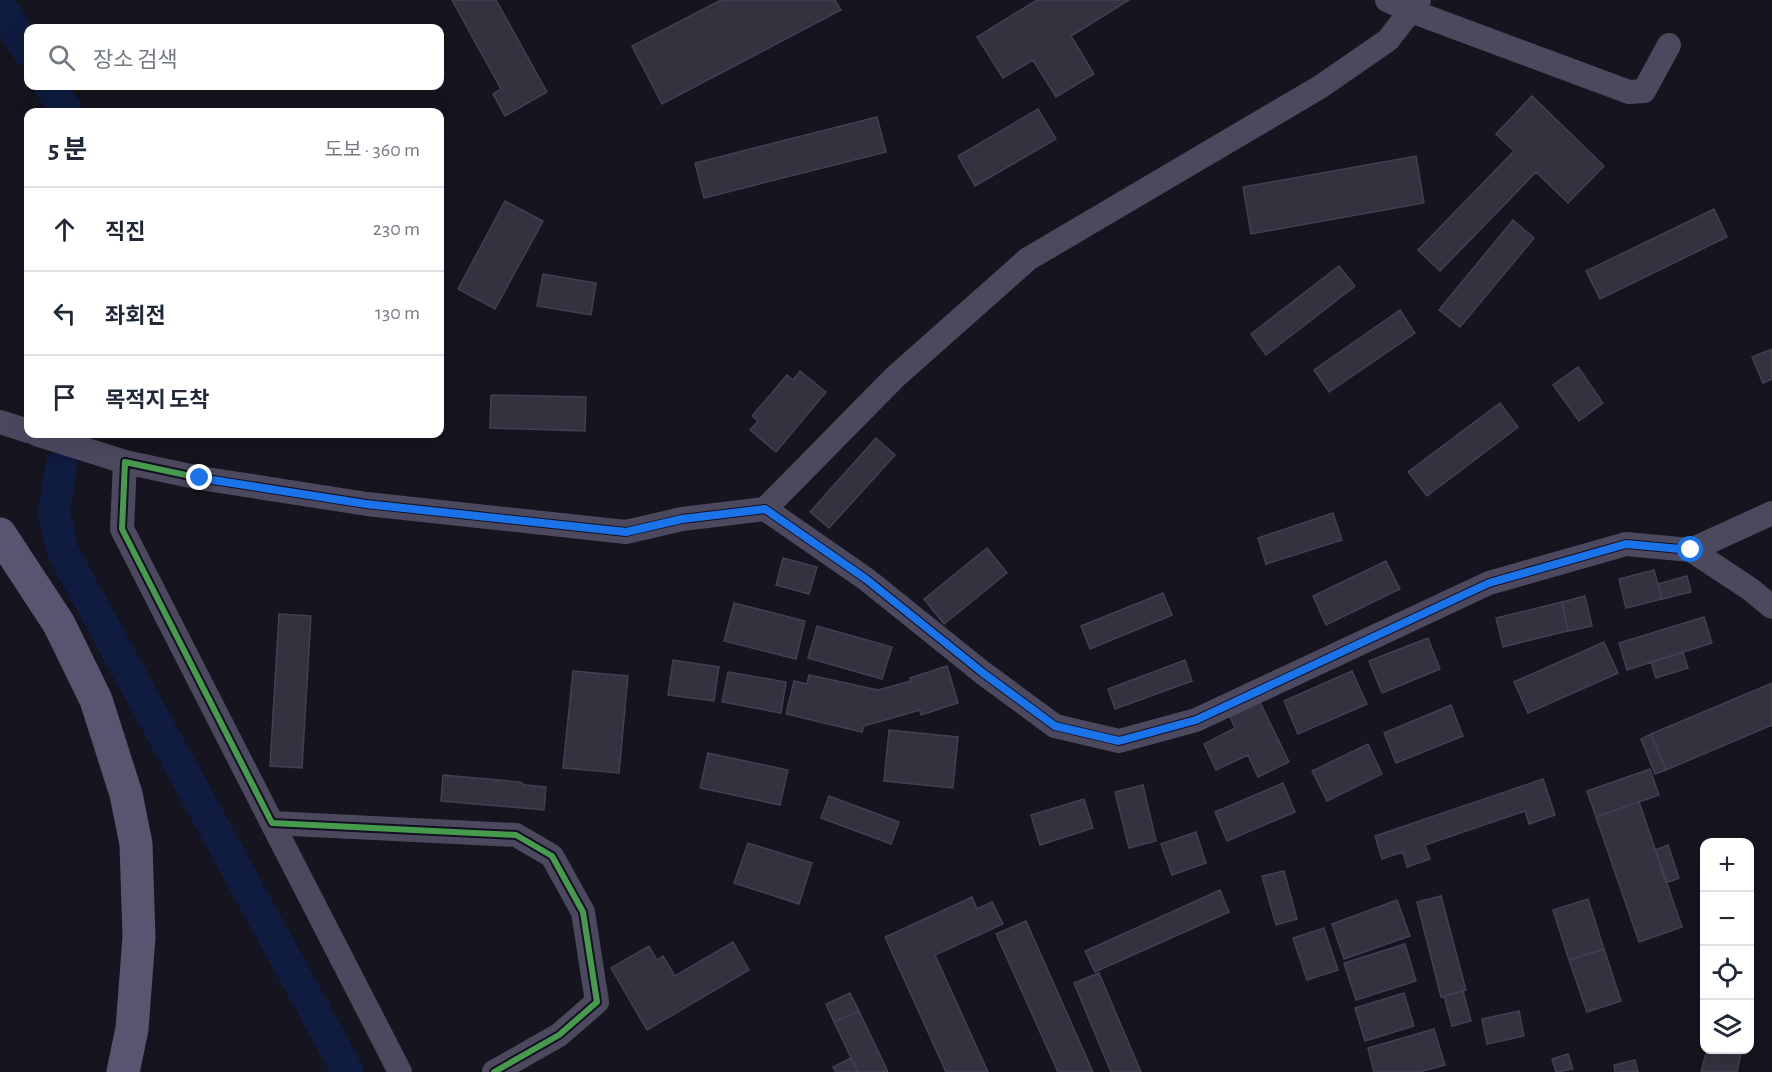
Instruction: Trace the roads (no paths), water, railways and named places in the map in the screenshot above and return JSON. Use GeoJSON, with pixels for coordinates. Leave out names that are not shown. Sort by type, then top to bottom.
{"type":"FeatureCollection","features":[{"type":"Feature","properties":{"kind":"main road"},"geometry":{"type":"LineString","coordinates":[[0,534],[58,624],[96,699],[126,794],[136,844],[139,937],[132,1029],[123,1072]]}},
{"type":"Feature","properties":{"kind":"street"},"geometry":{"type":"LineString","coordinates":[[1387,0],[1415,5],[1629,92],[1644,91],[1669,45]]}},
{"type":"Feature","properties":{"kind":"street"},"geometry":{"type":"LineString","coordinates":[[49,438],[125,462],[200,478],[366,504],[626,532],[682,519],[765,509],[895,377],[1028,259],[1320,87],[1388,40],[1415,5]]}},
{"type":"Feature","properties":{"kind":"street"},"geometry":{"type":"LineString","coordinates":[[0,422],[24,430]]}},
{"type":"Feature","properties":{"kind":"street"},"geometry":{"type":"LineString","coordinates":[[125,462],[122,529],[399,1072]]}},
{"type":"Feature","properties":{"kind":"street"},"geometry":{"type":"LineString","coordinates":[[765,509],[866,579],[983,673],[1055,726],[1119,741],[1196,720],[1489,583],[1626,544],[1691,550],[1750,589],[1772,607]]}},
{"type":"Feature","properties":{"kind":"street"},"geometry":{"type":"LineString","coordinates":[[1691,550],[1772,513]]}},
{"type":"Feature","properties":{"kind":"street"},"geometry":{"type":"LineString","coordinates":[[272,823],[516,834],[552,856],[583,912],[597,1002],[559,1035],[494,1072]]}},
{"type":"Feature","properties":{"kind":"waterway"},"geometry":{"type":"LineString","coordinates":[[0,6],[24,45]]}},
{"type":"Feature","properties":{"kind":"waterway"},"geometry":{"type":"LineString","coordinates":[[53,90],[64,108]]}},
{"type":"Feature","properties":{"kind":"waterway"},"geometry":{"type":"LineString","coordinates":[[61,467],[54,512],[63,552],[348,1072]]}}]}
